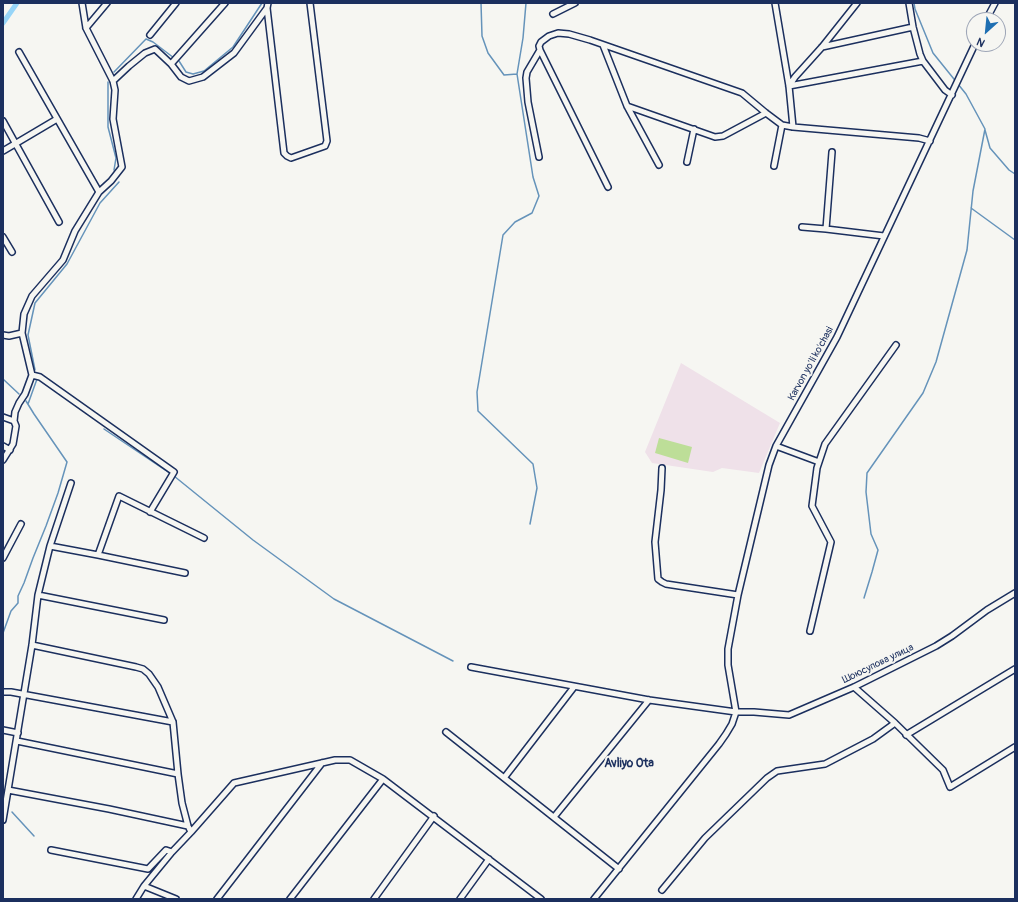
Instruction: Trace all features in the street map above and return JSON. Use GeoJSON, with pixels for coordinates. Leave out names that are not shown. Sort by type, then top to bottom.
{"type":"FeatureCollection","features":[{"type":"Feature","properties":{"kind":"street"},"geometry":{"type":"LineString","coordinates":[[3,460],[13,444],[16,426],[14,421],[15,412],[32,375],[22,333],[24,314],[32,296],[63,260],[75,231],[99,192],[111,181],[122,167],[113,119],[115,90],[113,81],[86,28],[82,3]]}},
{"type":"Feature","properties":{"kind":"street"},"geometry":{"type":"LineString","coordinates":[[86,28],[107,3]]}},
{"type":"Feature","properties":{"kind":"street"},"geometry":{"type":"LineString","coordinates":[[150,35],[176,3]]}},
{"type":"Feature","properties":{"kind":"street"},"geometry":{"type":"LineString","coordinates":[[171,64],[225,3]]}},
{"type":"Feature","properties":{"kind":"street"},"geometry":{"type":"LineString","coordinates":[[268,6],[284,153],[291,158],[325,146],[327,141],[310,3]]}},
{"type":"Feature","properties":{"kind":"street"},"geometry":{"type":"LineString","coordinates":[[553,14],[575,3]]}},
{"type":"Feature","properties":{"kind":"street"},"geometry":{"type":"LineString","coordinates":[[776,3],[789,86],[792,127]]}},
{"type":"Feature","properties":{"kind":"street"},"geometry":{"type":"LineString","coordinates":[[789,86],[857,3]]}},
{"type":"Feature","properties":{"kind":"street"},"geometry":{"type":"LineString","coordinates":[[909,3],[913,27],[923,61],[945,90],[952,95]]}},
{"type":"Feature","properties":{"kind":"street"},"geometry":{"type":"LineString","coordinates":[[990,12],[995,3]]}},
{"type":"Feature","properties":{"kind":"street"},"geometry":{"type":"LineString","coordinates":[[113,81],[145,53],[155,49],[182,77],[189,81],[203,77],[234,53],[268,6]]}},
{"type":"Feature","properties":{"kind":"street"},"geometry":{"type":"LineString","coordinates":[[822,47],[913,27]]}},
{"type":"Feature","properties":{"kind":"street"},"geometry":{"type":"LineString","coordinates":[[608,187],[540,50],[539,46],[541,42],[549,36],[558,33],[569,34],[742,93],[782,125],[919,138],[930,141]]}},
{"type":"Feature","properties":{"kind":"street"},"geometry":{"type":"LineString","coordinates":[[603,45],[627,106],[659,166]]}},
{"type":"Feature","properties":{"kind":"street"},"geometry":{"type":"LineString","coordinates":[[539,157],[528,102],[526,78],[527,72],[540,50]]}},
{"type":"Feature","properties":{"kind":"street"},"geometry":{"type":"LineString","coordinates":[[19,52],[99,192]]}},
{"type":"Feature","properties":{"kind":"street","name":"Karvon yo‘li ko'chasi"},"geometry":{"type":"LineString","coordinates":[[736,712],[728,665],[728,649],[738,596],[769,465],[776,446],[837,337],[971,52]]}},
{"type":"Feature","properties":{"kind":"street"},"geometry":{"type":"LineString","coordinates":[[789,86],[923,61]]}},
{"type":"Feature","properties":{"kind":"street"},"geometry":{"type":"LineString","coordinates":[[627,106],[715,137],[723,136],[766,113]]}},
{"type":"Feature","properties":{"kind":"street"},"geometry":{"type":"LineString","coordinates":[[3,151],[57,119]]}},
{"type":"Feature","properties":{"kind":"street"},"geometry":{"type":"LineString","coordinates":[[3,121],[59,222]]}},
{"type":"Feature","properties":{"kind":"street"},"geometry":{"type":"LineString","coordinates":[[774,166],[782,125]]}},
{"type":"Feature","properties":{"kind":"street"},"geometry":{"type":"LineString","coordinates":[[687,162],[694,129]]}},
{"type":"Feature","properties":{"kind":"street"},"geometry":{"type":"LineString","coordinates":[[826,229],[832,152]]}},
{"type":"Feature","properties":{"kind":"street"},"geometry":{"type":"LineString","coordinates":[[802,227],[884,236]]}},
{"type":"Feature","properties":{"kind":"street"},"geometry":{"type":"LineString","coordinates":[[3,237],[12,252]]}},
{"type":"Feature","properties":{"kind":"street"},"geometry":{"type":"LineString","coordinates":[[3,335],[9,336],[22,333]]}},
{"type":"Feature","properties":{"kind":"street"},"geometry":{"type":"LineString","coordinates":[[810,631],[830,542],[812,506],[817,468],[825,444],[896,345]]}},
{"type":"Feature","properties":{"kind":"street"},"geometry":{"type":"LineString","coordinates":[[32,375],[40,377],[174,472],[150,512]]}},
{"type":"Feature","properties":{"kind":"street"},"geometry":{"type":"LineString","coordinates":[[3,417],[14,421]]}},
{"type":"Feature","properties":{"kind":"street"},"geometry":{"type":"LineString","coordinates":[[3,446],[10,450]]}},
{"type":"Feature","properties":{"kind":"street"},"geometry":{"type":"LineString","coordinates":[[776,446],[819,462]]}},
{"type":"Feature","properties":{"kind":"street"},"geometry":{"type":"LineString","coordinates":[[662,468],[656,542],[658,579],[666,584],[738,596]]}},
{"type":"Feature","properties":{"kind":"street"},"geometry":{"type":"LineString","coordinates":[[3,820],[32,645],[38,595],[50,546],[71,483]]}},
{"type":"Feature","properties":{"kind":"street"},"geometry":{"type":"LineString","coordinates":[[98,555],[119,496],[204,538]]}},
{"type":"Feature","properties":{"kind":"street"},"geometry":{"type":"LineString","coordinates":[[3,558],[21,524]]}},
{"type":"Feature","properties":{"kind":"street"},"geometry":{"type":"LineString","coordinates":[[50,546],[185,573]]}},
{"type":"Feature","properties":{"kind":"street","name":"Шоюсупова улица"},"geometry":{"type":"LineString","coordinates":[[471,667],[649,700],[736,712],[789,715],[854,687],[936,646],[987,610],[1015,594]]}},
{"type":"Feature","properties":{"kind":"street"},"geometry":{"type":"LineString","coordinates":[[38,595],[164,620]]}},
{"type":"Feature","properties":{"kind":"street"},"geometry":{"type":"LineString","coordinates":[[32,645],[143,669],[149,674],[158,687],[173,722],[182,803],[191,832]]}},
{"type":"Feature","properties":{"kind":"street"},"geometry":{"type":"LineString","coordinates":[[906,735],[1015,669]]}},
{"type":"Feature","properties":{"kind":"street"},"geometry":{"type":"LineString","coordinates":[[504,778],[574,687]]}},
{"type":"Feature","properties":{"kind":"street"},"geometry":{"type":"LineString","coordinates":[[854,687],[895,723],[943,770],[950,787],[1015,747]]}},
{"type":"Feature","properties":{"kind":"street"},"geometry":{"type":"LineString","coordinates":[[3,692],[23,694],[173,722]]}},
{"type":"Feature","properties":{"kind":"street"},"geometry":{"type":"LineString","coordinates":[[554,817],[649,700]]}},
{"type":"Feature","properties":{"kind":"street"},"geometry":{"type":"LineString","coordinates":[[594,899],[726,734],[732,724],[736,712]]}},
{"type":"Feature","properties":{"kind":"street"},"geometry":{"type":"LineString","coordinates":[[662,890],[705,838],[767,778],[777,771],[825,764],[873,739],[895,723]]}},
{"type":"Feature","properties":{"kind":"street"},"geometry":{"type":"LineString","coordinates":[[3,730],[18,733]]}},
{"type":"Feature","properties":{"kind":"street"},"geometry":{"type":"LineString","coordinates":[[446,732],[619,869]]}},
{"type":"Feature","properties":{"kind":"street"},"geometry":{"type":"LineString","coordinates":[[17,741],[178,774]]}},
{"type":"Feature","properties":{"kind":"street"},"geometry":{"type":"LineString","coordinates":[[136,899],[144,886],[172,852],[234,783],[335,760],[350,760],[383,779],[434,816],[541,899]]}},
{"type":"Feature","properties":{"kind":"street"},"geometry":{"type":"LineString","coordinates":[[217,899],[322,763]]}},
{"type":"Feature","properties":{"kind":"street"},"geometry":{"type":"LineString","coordinates":[[290,899],[383,779]]}},
{"type":"Feature","properties":{"kind":"street"},"geometry":{"type":"LineString","coordinates":[[8,790],[188,826]]}},
{"type":"Feature","properties":{"kind":"street"},"geometry":{"type":"LineString","coordinates":[[374,899],[434,816]]}},
{"type":"Feature","properties":{"kind":"street"},"geometry":{"type":"LineString","coordinates":[[52,850],[148,869],[166,850],[172,852]]}},
{"type":"Feature","properties":{"kind":"street"},"geometry":{"type":"LineString","coordinates":[[460,899],[489,859]]}},
{"type":"Feature","properties":{"kind":"street"},"geometry":{"type":"LineString","coordinates":[[144,886],[176,899]]}},
{"type":"Feature","properties":{"kind":"shaded area"},"geometry":{"type":"Polygon","coordinates":[[[681,363],[780,423],[759,473],[722,468],[713,472],[652,463],[645,452],[681,363]]]}},
{"type":"Feature","properties":{"kind":"green space"},"geometry":{"type":"Polygon","coordinates":[[[659,438],[692,447],[688,463],[655,453],[659,438]]]}},
{"type":"Feature","properties":{"kind":"waterway"},"geometry":{"type":"LineString","coordinates":[[3,23],[17,3]]}},
{"type":"Feature","properties":{"kind":"waterway"},"geometry":{"type":"LineString","coordinates":[[179,61],[186,72],[193,74],[204,71],[233,47],[262,3]]}},
{"type":"Feature","properties":{"kind":"waterway"},"geometry":{"type":"LineString","coordinates":[[481,3],[482,36],[488,53],[504,75],[517,74]]}},
{"type":"Feature","properties":{"kind":"waterway"},"geometry":{"type":"LineString","coordinates":[[526,3],[523,38],[517,74],[533,177],[539,196],[532,213],[515,222],[503,235],[477,392],[478,411],[533,464],[537,488],[530,524]]}},
{"type":"Feature","properties":{"kind":"waterway"},"geometry":{"type":"LineString","coordinates":[[864,598],[878,550],[871,534],[866,492],[867,473],[923,393],[936,362],[967,250],[973,191],[985,129],[966,94],[933,53],[914,3]]}},
{"type":"Feature","properties":{"kind":"waterway"},"geometry":{"type":"LineString","coordinates":[[114,72],[146,39],[153,42],[174,58]]}},
{"type":"Feature","properties":{"kind":"waterway"},"geometry":{"type":"LineString","coordinates":[[108,82],[108,127],[116,158],[114,170]]}},
{"type":"Feature","properties":{"kind":"waterway"},"geometry":{"type":"LineString","coordinates":[[985,130],[990,148],[1009,170],[1015,174]]}},
{"type":"Feature","properties":{"kind":"waterway"},"geometry":{"type":"LineString","coordinates":[[35,370],[28,335],[35,303],[67,264],[100,203],[119,182]]}},
{"type":"Feature","properties":{"kind":"waterway"},"geometry":{"type":"LineString","coordinates":[[971,208],[1015,240]]}},
{"type":"Feature","properties":{"kind":"waterway"},"geometry":{"type":"LineString","coordinates":[[3,379],[19,394]]}},
{"type":"Feature","properties":{"kind":"waterway"},"geometry":{"type":"LineString","coordinates":[[28,404],[37,379]]}},
{"type":"Feature","properties":{"kind":"waterway"},"geometry":{"type":"LineString","coordinates":[[3,633],[11,611],[18,603],[18,596],[46,526],[67,462],[26,401]]}},
{"type":"Feature","properties":{"kind":"waterway"},"geometry":{"type":"LineString","coordinates":[[104,429],[171,474]]}},
{"type":"Feature","properties":{"kind":"waterway"},"geometry":{"type":"LineString","coordinates":[[174,476],[253,540],[334,599],[453,661]]}},
{"type":"Feature","properties":{"kind":"waterway"},"geometry":{"type":"LineString","coordinates":[[12,812],[34,836]]}},
{"type":"Feature","properties":{"kind":"district","name":"Avliyo Ota"},"geometry":{"type":"Point","coordinates":[629,764]}}]}
